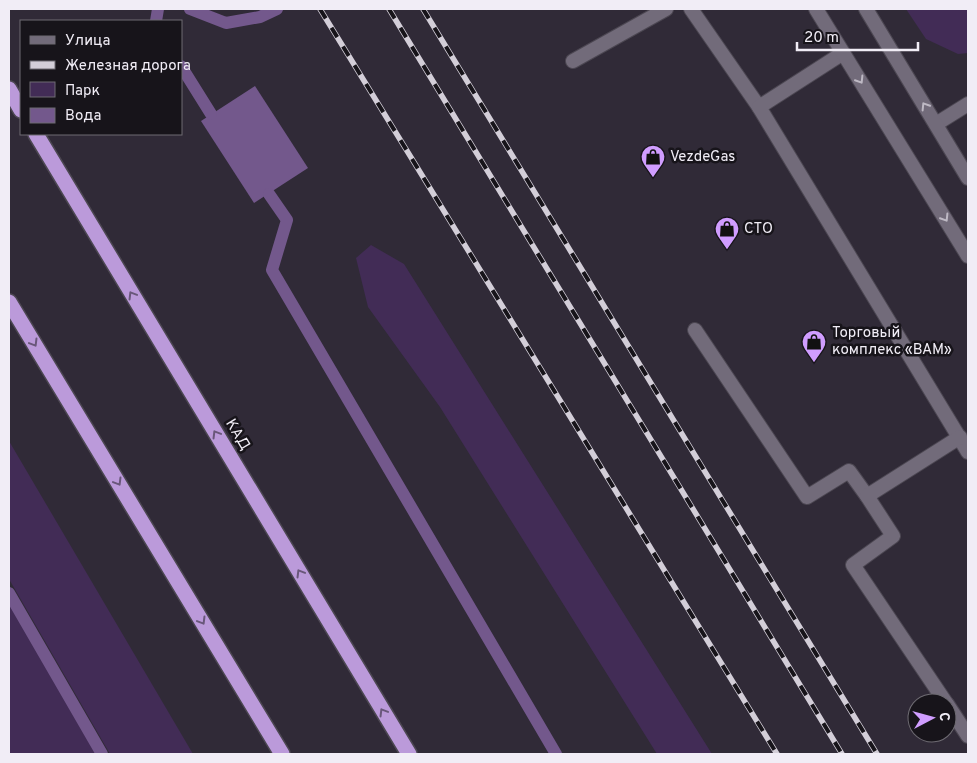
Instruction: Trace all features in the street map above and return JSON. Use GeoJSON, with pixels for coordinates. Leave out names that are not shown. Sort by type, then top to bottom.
{"type":"FeatureCollection","features":[{"type":"Feature","properties":{"kind":"highway"},"geometry":{"type":"LineString","coordinates":[[9,89],[20,108]]}},
{"type":"Feature","properties":{"kind":"highway","name":"КАД"},"geometry":{"type":"LineString","coordinates":[[37,135],[408,754]]}},
{"type":"Feature","properties":{"kind":"highway"},"geometry":{"type":"LineString","coordinates":[[9,302],[282,754]]}},
{"type":"Feature","properties":{"kind":"main road"},"geometry":{"type":"LineString","coordinates":[[574,61],[666,9]]}},
{"type":"Feature","properties":{"kind":"main road"},"geometry":{"type":"LineString","coordinates":[[691,9],[759,107],[968,452]]}},
{"type":"Feature","properties":{"kind":"main road"},"geometry":{"type":"LineString","coordinates":[[816,9],[968,256]]}},
{"type":"Feature","properties":{"kind":"main road"},"geometry":{"type":"LineString","coordinates":[[866,9],[968,178]]}},
{"type":"Feature","properties":{"kind":"main road"},"geometry":{"type":"LineString","coordinates":[[759,107],[843,53]]}},
{"type":"Feature","properties":{"kind":"main road"},"geometry":{"type":"LineString","coordinates":[[936,124],[968,104]]}},
{"type":"Feature","properties":{"kind":"main road"},"geometry":{"type":"LineString","coordinates":[[695,330],[807,497],[849,471],[867,496],[893,536],[853,565],[939,693]]}},
{"type":"Feature","properties":{"kind":"main road"},"geometry":{"type":"LineString","coordinates":[[867,496],[960,437]]}},
{"type":"Feature","properties":{"kind":"main road"},"geometry":{"type":"LineString","coordinates":[[957,720],[968,736]]}},
{"type":"Feature","properties":{"kind":"green space"},"geometry":{"type":"Polygon","coordinates":[[[906,9],[968,9],[968,53],[958,54],[926,39],[906,9]]]}},
{"type":"Feature","properties":{"kind":"green space"},"geometry":{"type":"Polygon","coordinates":[[[371,245],[404,264],[712,754],[657,754],[440,407],[368,307],[356,258],[371,245]]]}},
{"type":"Feature","properties":{"kind":"green space"},"geometry":{"type":"Polygon","coordinates":[[[9,441],[193,754],[110,754],[9,579],[9,441]]]}},
{"type":"Feature","properties":{"kind":"green space"},"geometry":{"type":"Polygon","coordinates":[[[9,602],[97,754],[9,754],[9,602]]]}},
{"type":"Feature","properties":{"kind":"water"},"geometry":{"type":"Polygon","coordinates":[[[255,86],[308,168],[254,203],[201,121],[255,86]]]}},
{"type":"Feature","properties":{"kind":"waterway"},"geometry":{"type":"LineString","coordinates":[[156,20],[158,9]]}},
{"type":"Feature","properties":{"kind":"waterway"},"geometry":{"type":"LineString","coordinates":[[190,9],[226,23],[260,17],[277,9]]}},
{"type":"Feature","properties":{"kind":"waterway"},"geometry":{"type":"LineString","coordinates":[[182,68],[211,114]]}},
{"type":"Feature","properties":{"kind":"waterway"},"geometry":{"type":"LineString","coordinates":[[269,194],[287,220],[272,270],[556,754]]}},
{"type":"Feature","properties":{"kind":"waterway"},"geometry":{"type":"LineString","coordinates":[[9,593],[102,754]]}},
{"type":"Feature","properties":{"kind":"railway"},"geometry":{"type":"LineString","coordinates":[[320,9],[777,754]]}},
{"type":"Feature","properties":{"kind":"railway"},"geometry":{"type":"LineString","coordinates":[[389,9],[842,754]]}},
{"type":"Feature","properties":{"kind":"railway"},"geometry":{"type":"LineString","coordinates":[[423,9],[877,754]]}},
{"type":"Feature","properties":{"kind":"place","name":"VezdeGas"},"geometry":{"type":"Point","coordinates":[653,178]}},
{"type":"Feature","properties":{"kind":"place","name":"СТО"},"geometry":{"type":"Point","coordinates":[727,250]}},
{"type":"Feature","properties":{"kind":"place","name":"Торговый комплекс «ВАМ»"},"geometry":{"type":"Point","coordinates":[814,363]}}]}
